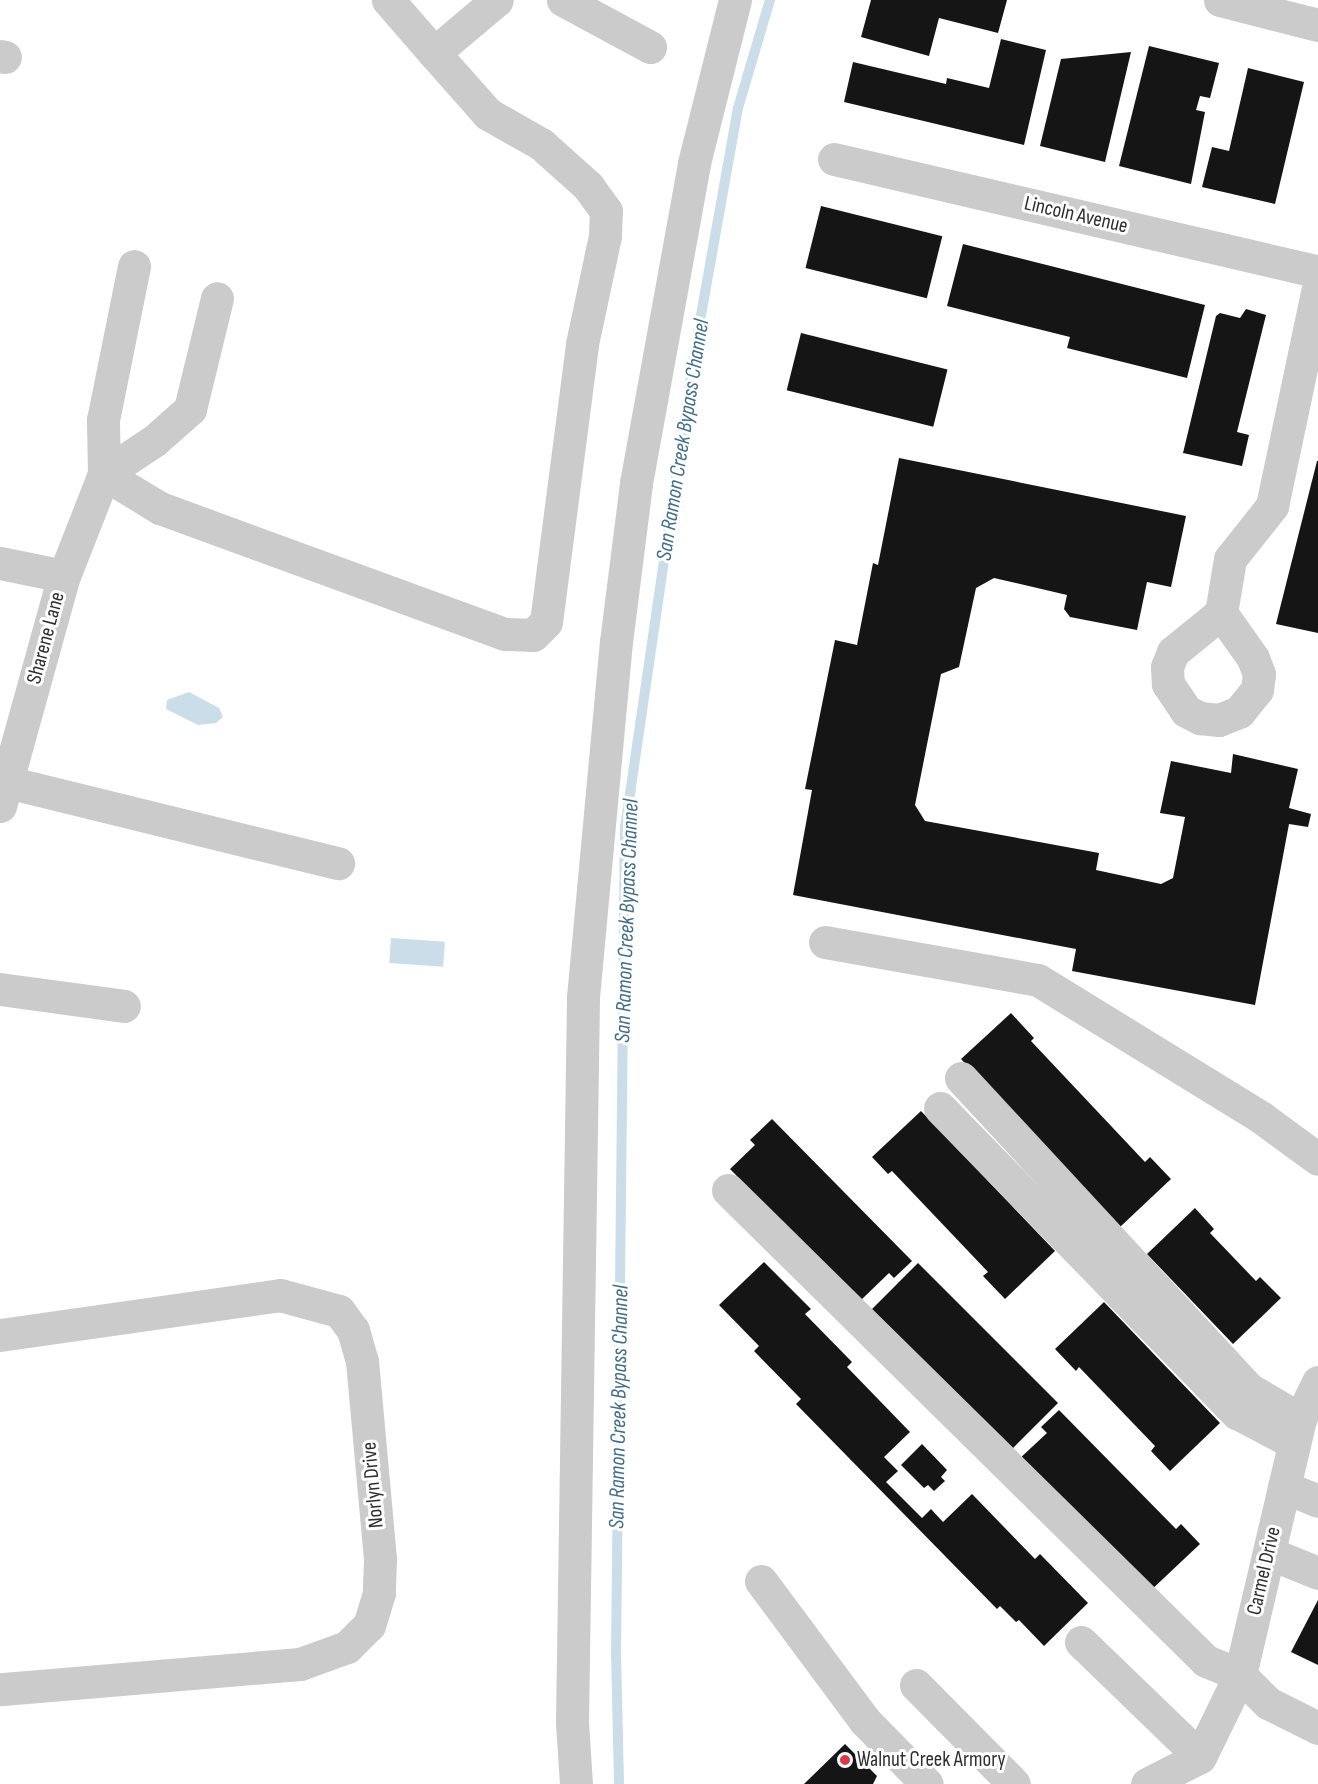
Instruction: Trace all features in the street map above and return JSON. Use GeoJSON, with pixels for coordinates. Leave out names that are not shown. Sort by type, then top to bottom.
{"type":"FeatureCollection","features":[{"type":"Feature","properties":{"kind":"street"},"geometry":{"type":"LineString","coordinates":[[104,474],[160,508],[505,634],[533,635],[546,622],[582,344],[605,236],[606,211],[588,186],[541,144],[488,114],[388,0]]}},
{"type":"Feature","properties":{"kind":"street"},"geometry":{"type":"LineString","coordinates":[[434,53],[497,0]]}},
{"type":"Feature","properties":{"kind":"street"},"geometry":{"type":"LineString","coordinates":[[563,0],[650,47]]}},
{"type":"Feature","properties":{"kind":"street"},"geometry":{"type":"LineString","coordinates":[[576,1784],[572,1722],[583,997],[616,642],[636,483],[694,163],[735,0]]}},
{"type":"Feature","properties":{"kind":"street"},"geometry":{"type":"LineString","coordinates":[[1220,0],[1318,25]]}},
{"type":"Feature","properties":{"kind":"street","name":"Lincoln Avenue"},"geometry":{"type":"LineString","coordinates":[[834,159],[1318,272]]}},
{"type":"Feature","properties":{"kind":"street"},"geometry":{"type":"LineString","coordinates":[[104,474],[103,420],[134,266]]}},
{"type":"Feature","properties":{"kind":"street"},"geometry":{"type":"LineString","coordinates":[[1221,613],[1230,560],[1272,506],[1318,288]]}},
{"type":"Feature","properties":{"kind":"street"},"geometry":{"type":"LineString","coordinates":[[104,474],[155,440],[190,409],[217,298]]}},
{"type":"Feature","properties":{"kind":"street","name":"Sharene Lane"},"geometry":{"type":"LineString","coordinates":[[3,794],[64,576],[104,474]]}},
{"type":"Feature","properties":{"kind":"street"},"geometry":{"type":"LineString","coordinates":[[0,563],[64,576]]}},
{"type":"Feature","properties":{"kind":"street"},"geometry":{"type":"LineString","coordinates":[[3,794],[338,863]]}},
{"type":"Feature","properties":{"kind":"street"},"geometry":{"type":"LineString","coordinates":[[825,942],[1038,980],[1252,1112],[1318,1160]]}},
{"type":"Feature","properties":{"kind":"street"},"geometry":{"type":"LineString","coordinates":[[0,989],[124,1006]]}},
{"type":"Feature","properties":{"kind":"street"},"geometry":{"type":"LineString","coordinates":[[962,1078],[1249,1389],[1297,1431]]}},
{"type":"Feature","properties":{"kind":"street"},"geometry":{"type":"LineString","coordinates":[[940,1108],[1237,1413],[1297,1431]]}},
{"type":"Feature","properties":{"kind":"street"},"geometry":{"type":"LineString","coordinates":[[728,1190],[1206,1661],[1240,1675],[1269,1703],[1318,1728]]}},
{"type":"Feature","properties":{"kind":"street","name":"Norlyn Drive"},"geometry":{"type":"LineString","coordinates":[[0,1335],[280,1294],[339,1311],[353,1330],[362,1361],[380,1559],[378,1593],[369,1625],[347,1647],[300,1664],[0,1689]]}},
{"type":"Feature","properties":{"kind":"street","name":"Carmel Drive"},"geometry":{"type":"LineString","coordinates":[[1200,1757],[1240,1675],[1297,1431],[1318,1382]]}},
{"type":"Feature","properties":{"kind":"street"},"geometry":{"type":"LineString","coordinates":[[1284,1487],[1318,1501]]}},
{"type":"Feature","properties":{"kind":"street"},"geometry":{"type":"LineString","coordinates":[[1269,1553],[1318,1573]]}},
{"type":"Feature","properties":{"kind":"street"},"geometry":{"type":"LineString","coordinates":[[761,1581],[865,1721],[927,1784]]}},
{"type":"Feature","properties":{"kind":"street"},"geometry":{"type":"LineString","coordinates":[[1081,1642],[1200,1757],[1147,1784]]}},
{"type":"Feature","properties":{"kind":"street"},"geometry":{"type":"LineString","coordinates":[[916,1685],[1014,1784]]}},
{"type":"Feature","properties":{"kind":"water"},"geometry":{"type":"Polygon","coordinates":[[[189,692],[219,708],[223,717],[216,723],[198,725],[166,709],[167,700],[189,692]]]}},
{"type":"Feature","properties":{"kind":"water"},"geometry":{"type":"Polygon","coordinates":[[[391,938],[445,942],[443,967],[389,963],[391,938]]]}},
{"type":"Feature","properties":{"kind":"building"},"geometry":{"type":"Polygon","coordinates":[[[871,0],[1007,0],[998,33],[939,18],[929,56],[861,37],[871,0]]]}},
{"type":"Feature","properties":{"kind":"building"},"geometry":{"type":"Polygon","coordinates":[[[1001,39],[1046,50],[1024,145],[844,102],[853,62],[946,84],[947,78],[989,88],[1001,39]]]}},
{"type":"Feature","properties":{"kind":"building"},"geometry":{"type":"Polygon","coordinates":[[[1149,46],[1219,63],[1210,98],[1200,96],[1196,110],[1205,112],[1191,184],[1119,166],[1149,46]]]}},
{"type":"Feature","properties":{"kind":"building"},"geometry":{"type":"Polygon","coordinates":[[[1131,52],[1105,162],[1040,146],[1061,59],[1131,52]]]}},
{"type":"Feature","properties":{"kind":"building"},"geometry":{"type":"Polygon","coordinates":[[[1248,68],[1304,82],[1275,204],[1202,187],[1212,147],[1229,151],[1248,68]]]}},
{"type":"Feature","properties":{"kind":"building"},"geometry":{"type":"Polygon","coordinates":[[[821,206],[942,236],[927,298],[806,268],[821,206]]]}},
{"type":"Feature","properties":{"kind":"building"},"geometry":{"type":"Polygon","coordinates":[[[963,244],[1205,305],[1187,378],[1067,348],[1070,337],[947,306],[963,244]]]}},
{"type":"Feature","properties":{"kind":"building"},"geometry":{"type":"Polygon","coordinates":[[[1246,309],[1266,315],[1237,432],[1249,435],[1242,466],[1183,453],[1216,316],[1220,313],[1240,318],[1246,309]]]}},
{"type":"Feature","properties":{"kind":"building"},"geometry":{"type":"Polygon","coordinates":[[[801,333],[948,370],[933,427],[787,390],[801,333]]]}},
{"type":"Feature","properties":{"kind":"building"},"geometry":{"type":"Polygon","coordinates":[[[899,458],[1186,516],[1171,587],[1147,582],[1137,630],[1070,617],[1064,609],[1067,595],[994,578],[976,588],[959,667],[941,674],[915,805],[925,821],[1099,853],[1096,870],[1161,884],[1173,878],[1185,817],[1160,813],[1171,761],[1231,773],[1233,754],[1298,769],[1289,808],[1311,814],[1308,827],[1289,824],[1255,1005],[1072,971],[1076,949],[793,895],[812,790],[805,789],[835,640],[857,645],[873,563],[878,565],[899,458]]]}},
{"type":"Feature","properties":{"kind":"building"},"geometry":{"type":"Polygon","coordinates":[[[1318,461],[1318,633],[1276,624],[1318,461]]]}},
{"type":"Feature","properties":{"kind":"building"},"geometry":{"type":"Polygon","coordinates":[[[1011,1013],[1034,1038],[1031,1041],[1145,1162],[1150,1157],[1171,1179],[1120,1227],[961,1059],[1011,1013]]]}},
{"type":"Feature","properties":{"kind":"building"},"geometry":{"type":"Polygon","coordinates":[[[921,1111],[1055,1251],[1005,1299],[983,1276],[988,1272],[892,1171],[888,1174],[872,1157],[921,1111]]]}},
{"type":"Feature","properties":{"kind":"building"},"geometry":{"type":"Polygon","coordinates":[[[772,1119],[912,1261],[894,1278],[889,1273],[860,1301],[730,1169],[755,1145],[750,1140],[772,1119]]]}},
{"type":"Feature","properties":{"kind":"building"},"geometry":{"type":"Polygon","coordinates":[[[1195,1208],[1214,1229],[1210,1233],[1256,1281],[1260,1277],[1281,1298],[1233,1344],[1147,1254],[1195,1208]]]}},
{"type":"Feature","properties":{"kind":"building"},"geometry":{"type":"Polygon","coordinates":[[[764,1262],[811,1309],[805,1314],[852,1362],[847,1367],[910,1432],[884,1457],[898,1471],[886,1482],[922,1518],[931,1509],[943,1522],[972,1494],[1035,1559],[1040,1554],[1088,1603],[1044,1646],[1019,1620],[1016,1622],[1000,1606],[997,1609],[796,1404],[801,1399],[754,1351],[759,1346],[719,1305],[764,1262]]]}},
{"type":"Feature","properties":{"kind":"building"},"geometry":{"type":"Polygon","coordinates":[[[918,1263],[1058,1403],[1011,1450],[871,1310],[918,1263]]]}},
{"type":"Feature","properties":{"kind":"building"},"geometry":{"type":"Polygon","coordinates":[[[1104,1302],[1220,1423],[1170,1471],[1151,1451],[1155,1446],[1079,1367],[1076,1371],[1055,1349],[1104,1302]]]}},
{"type":"Feature","properties":{"kind":"building"},"geometry":{"type":"Polygon","coordinates":[[[1059,1410],[1176,1529],[1181,1524],[1200,1544],[1148,1593],[1018,1460],[1047,1433],[1041,1427],[1059,1410]]]}},
{"type":"Feature","properties":{"kind":"building"},"geometry":{"type":"Polygon","coordinates":[[[922,1444],[947,1470],[941,1477],[945,1481],[934,1491],[928,1485],[924,1488],[901,1465],[922,1444]]]}},
{"type":"Feature","properties":{"kind":"building"},"geometry":{"type":"Polygon","coordinates":[[[1318,1600],[1318,1665],[1291,1652],[1318,1600]]]}},
{"type":"Feature","properties":{"kind":"building","name":"Walnut Creek Armory"},"geometry":{"type":"Polygon","coordinates":[[[845,1744],[877,1776],[873,1784],[804,1784],[845,1744]]]}},
{"type":"Feature","properties":{"kind":"waterway","name":"San Ramon Creek Bypass Channel"},"geometry":{"type":"LineString","coordinates":[[619,1784],[616,1656],[625,828],[695,349],[738,108],[770,0]]}},
{"type":"Feature","properties":{"kind":"place","name":"Walnut Creek Armory"},"geometry":{"type":"Point","coordinates":[845,1760]}}]}
